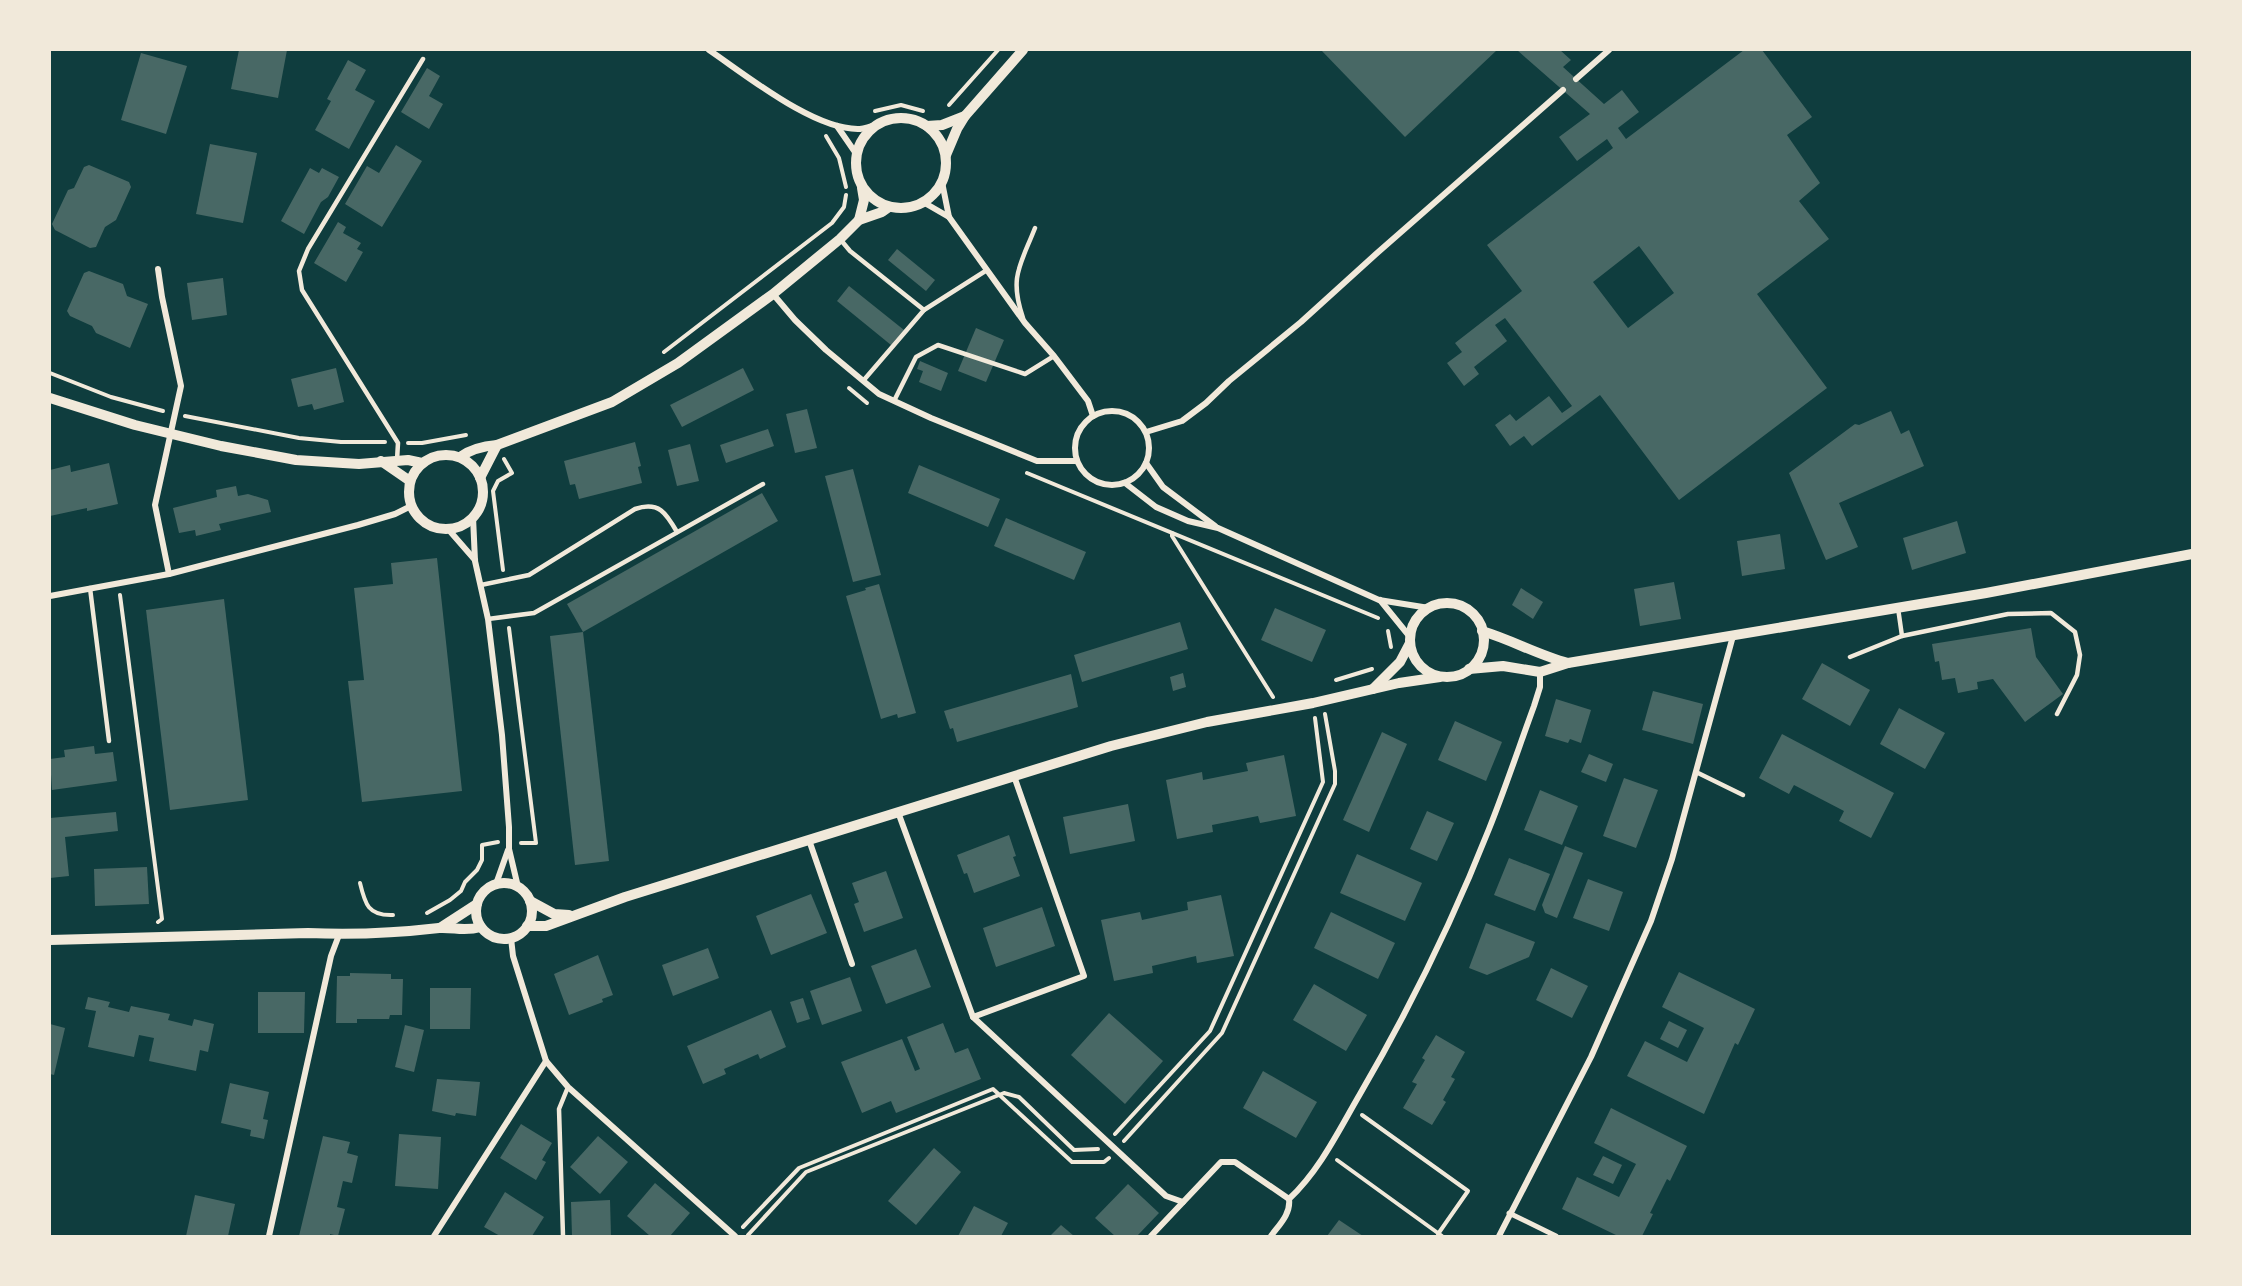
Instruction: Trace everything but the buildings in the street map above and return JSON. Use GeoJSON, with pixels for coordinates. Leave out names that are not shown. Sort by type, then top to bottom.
{"type":"FeatureCollection","features":[{"type":"Feature","properties":{"kind":"street"},"geometry":{"type":"LineString","coordinates":[[709,50],[795,109],[836,126],[862,129],[898,118],[927,126],[942,125],[965,116]]}},
{"type":"Feature","properties":{"kind":"street"},"geometry":{"type":"LineString","coordinates":[[945,155],[965,116],[1023,50]]}},
{"type":"Feature","properties":{"kind":"street"},"geometry":{"type":"LineString","coordinates":[[1576,79],[1609,50]]}},
{"type":"Feature","properties":{"kind":"street"},"geometry":{"type":"LineString","coordinates":[[1146,432],[1182,421],[1206,403],[1563,90]]}},
{"type":"Feature","properties":{"kind":"street"},"geometry":{"type":"LineString","coordinates":[[859,220],[864,200],[858,176],[857,155],[861,142],[878,124]]}},
{"type":"Feature","properties":{"kind":"street"},"geometry":{"type":"LineString","coordinates":[[836,126],[857,155]]}},
{"type":"Feature","properties":{"kind":"street"},"geometry":{"type":"LineString","coordinates":[[862,186],[878,202],[889,207],[913,207],[931,197],[942,182],[946,164],[942,144],[927,126]]}},
{"type":"Feature","properties":{"kind":"street"},"geometry":{"type":"LineString","coordinates":[[942,182],[949,217]]}},
{"type":"Feature","properties":{"kind":"street"},"geometry":{"type":"LineString","coordinates":[[924,202],[949,217],[1025,323],[1088,400],[1093,416]]}},
{"type":"Feature","properties":{"kind":"street"},"geometry":{"type":"LineString","coordinates":[[460,457],[487,445],[497,445],[612,402],[678,363],[773,294],[840,239],[859,220],[882,212],[889,207]]}},
{"type":"Feature","properties":{"kind":"street"},"geometry":{"type":"LineString","coordinates":[[158,269],[181,386],[155,505],[169,574]]}},
{"type":"Feature","properties":{"kind":"street"},"geometry":{"type":"LineString","coordinates":[[773,294],[795,320],[879,394],[1037,461],[1077,461]]}},
{"type":"Feature","properties":{"kind":"street"},"geometry":{"type":"LineString","coordinates":[[50,398],[106,417],[170,434],[296,460],[359,464],[397,460],[422,463]]}},
{"type":"Feature","properties":{"kind":"street"},"geometry":{"type":"LineString","coordinates":[[1105,411],[1129,414],[1146,432],[1149,442],[1146,463],[1134,479],[1114,486],[1091,480],[1082,471],[1077,461],[1075,440],[1079,430],[1093,416],[1105,411]]}},
{"type":"Feature","properties":{"kind":"street"},"geometry":{"type":"LineString","coordinates":[[480,478],[497,445]]}},
{"type":"Feature","properties":{"kind":"street"},"geometry":{"type":"LineString","coordinates":[[436,456],[460,457],[472,466],[480,478],[483,488],[482,498],[473,517],[466,523],[448,529],[429,525],[411,506],[410,481],[422,463],[436,456]]}},
{"type":"Feature","properties":{"kind":"street"},"geometry":{"type":"LineString","coordinates":[[381,461],[410,481]]}},
{"type":"Feature","properties":{"kind":"street"},"geometry":{"type":"LineString","coordinates":[[1146,463],[1163,487],[1218,528]]}},
{"type":"Feature","properties":{"kind":"street"},"geometry":{"type":"LineString","coordinates":[[1125,483],[1156,507],[1188,521],[1218,528],[1379,600],[1429,608],[1447,603],[1459,605],[1478,620],[1484,642],[1481,652],[1469,669]]}},
{"type":"Feature","properties":{"kind":"street"},"geometry":{"type":"LineString","coordinates":[[50,596],[169,574],[358,525],[395,514],[411,506]]}},
{"type":"Feature","properties":{"kind":"street"},"geometry":{"type":"LineString","coordinates":[[473,517],[475,561],[488,619],[502,735],[509,849],[518,887],[530,901],[554,914],[572,916]]}},
{"type":"Feature","properties":{"kind":"street"},"geometry":{"type":"LineString","coordinates":[[448,529],[475,561]]}},
{"type":"Feature","properties":{"kind":"street"},"geometry":{"type":"LineString","coordinates":[[527,926],[546,926],[625,897],[898,811],[1111,746],[1175,730],[1440,677],[1450,677],[1469,669],[1503,666],[1540,672],[1568,663],[1898,608],[2193,554]]}},
{"type":"Feature","properties":{"kind":"street"},"geometry":{"type":"LineString","coordinates":[[1379,600],[1410,640],[1413,655],[1419,665],[1429,673],[1440,677]]}},
{"type":"Feature","properties":{"kind":"street"},"geometry":{"type":"LineString","coordinates":[[1373,690],[1400,662],[1416,620],[1429,608]]}},
{"type":"Feature","properties":{"kind":"street"},"geometry":{"type":"LineString","coordinates":[[1482,631],[1568,663]]}},
{"type":"Feature","properties":{"kind":"street"},"geometry":{"type":"LineString","coordinates":[[1499,1236],[1591,1057],[1651,921],[1672,859],[1733,636]]}},
{"type":"Feature","properties":{"kind":"street"},"geometry":{"type":"LineString","coordinates":[[1289,1199],[1326,1152],[1392,1040],[1424,976],[1488,830],[1534,706],[1540,687],[1540,672]]}},
{"type":"Feature","properties":{"kind":"street"},"geometry":{"type":"LineString","coordinates":[[973,1017],[1084,976],[1014,776]]}},
{"type":"Feature","properties":{"kind":"street"},"geometry":{"type":"LineString","coordinates":[[898,811],[973,1017],[1166,1196],[1183,1202]]}},
{"type":"Feature","properties":{"kind":"street"},"geometry":{"type":"LineString","coordinates":[[809,840],[852,964]]}},
{"type":"Feature","properties":{"kind":"street"},"geometry":{"type":"LineString","coordinates":[[496,884],[509,849]]}},
{"type":"Feature","properties":{"kind":"street"},"geometry":{"type":"LineString","coordinates":[[518,887],[504,883],[496,884],[484,891],[477,904],[476,912],[481,927],[491,936],[504,939],[517,936],[531,918],[530,901]]}},
{"type":"Feature","properties":{"kind":"street"},"geometry":{"type":"LineString","coordinates":[[440,928],[477,904]]}},
{"type":"Feature","properties":{"kind":"street"},"geometry":{"type":"LineString","coordinates":[[50,940],[308,933],[339,935],[440,928],[466,931],[481,927]]}},
{"type":"Feature","properties":{"kind":"street"},"geometry":{"type":"LineString","coordinates":[[269,1236],[331,956],[339,935]]}},
{"type":"Feature","properties":{"kind":"street"},"geometry":{"type":"LineString","coordinates":[[511,938],[513,956],[546,1061],[568,1087],[735,1236]]}},
{"type":"Feature","properties":{"kind":"street"},"geometry":{"type":"LineString","coordinates":[[434,1236],[546,1061]]}},
{"type":"Feature","properties":{"kind":"street"},"geometry":{"type":"LineString","coordinates":[[1151,1236],[1221,1162],[1235,1162],[1289,1199],[1290,1206],[1285,1218],[1271,1236]]}},
{"type":"Feature","properties":{"kind":"street"},"geometry":{"type":"LineString","coordinates":[[1509,1213],[1556,1236]]}},
{"type":"Feature","properties":{"kind":"lane"},"geometry":{"type":"LineString","coordinates":[[397,460],[398,443],[302,290],[299,271],[308,249],[423,59]]}},
{"type":"Feature","properties":{"kind":"lane"},"geometry":{"type":"LineString","coordinates":[[1025,323],[1017,299],[1015,283],[1035,228]]}},
{"type":"Feature","properties":{"kind":"lane"},"geometry":{"type":"LineString","coordinates":[[840,239],[850,251],[924,310]]}},
{"type":"Feature","properties":{"kind":"lane"},"geometry":{"type":"LineString","coordinates":[[863,381],[924,310],[987,270]]}},
{"type":"Feature","properties":{"kind":"lane"},"geometry":{"type":"LineString","coordinates":[[894,401],[916,357],[938,345],[1025,374],[1054,356]]}},
{"type":"Feature","properties":{"kind":"lane"},"geometry":{"type":"LineString","coordinates":[[488,619],[534,613],[763,484]]}},
{"type":"Feature","properties":{"kind":"lane"},"geometry":{"type":"LineString","coordinates":[[481,585],[529,575],[634,509],[646,505],[663,511],[677,532]]}},
{"type":"Feature","properties":{"kind":"lane"},"geometry":{"type":"LineString","coordinates":[[90,588],[109,741]]}},
{"type":"Feature","properties":{"kind":"lane"},"geometry":{"type":"LineString","coordinates":[[1898,608],[1902,636]]}},
{"type":"Feature","properties":{"kind":"lane"},"geometry":{"type":"LineString","coordinates":[[1850,657],[1902,636],[2008,614],[2051,613],[2075,632],[2080,655],[2077,675],[2057,714]]}},
{"type":"Feature","properties":{"kind":"lane"},"geometry":{"type":"LineString","coordinates":[[1696,772],[1743,795]]}},
{"type":"Feature","properties":{"kind":"lane"},"geometry":{"type":"LineString","coordinates":[[563,1236],[559,1109],[568,1087]]}},
{"type":"Feature","properties":{"kind":"path"},"geometry":{"type":"LineString","coordinates":[[942,111],[998,50]]}},
{"type":"Feature","properties":{"kind":"path"},"geometry":{"type":"LineString","coordinates":[[873,112],[901,105],[928,113]]}},
{"type":"Feature","properties":{"kind":"path"},"geometry":{"type":"LineString","coordinates":[[662,353],[832,224],[844,207],[847,191],[839,158],[826,135]]}},
{"type":"Feature","properties":{"kind":"path"},"geometry":{"type":"LineString","coordinates":[[50,373],[111,397],[175,414],[300,438],[341,442],[422,443],[470,434]]}},
{"type":"Feature","properties":{"kind":"path"},"geometry":{"type":"LineString","coordinates":[[843,382],[859,398],[874,407]]}},
{"type":"Feature","properties":{"kind":"path"},"geometry":{"type":"LineString","coordinates":[[1022,471],[1380,619]]}},
{"type":"Feature","properties":{"kind":"path"},"geometry":{"type":"LineString","coordinates":[[503,580],[493,491],[498,481],[512,473]]}},
{"type":"Feature","properties":{"kind":"path"},"geometry":{"type":"LineString","coordinates":[[1172,532],[1172,536],[1280,708]]}},
{"type":"Feature","properties":{"kind":"path"},"geometry":{"type":"LineString","coordinates":[[117,582],[162,919],[153,927]]}},
{"type":"Feature","properties":{"kind":"path"},"geometry":{"type":"LineString","coordinates":[[508,616],[536,843]]}},
{"type":"Feature","properties":{"kind":"path"},"geometry":{"type":"LineString","coordinates":[[1387,628],[1392,644],[1390,651]]}},
{"type":"Feature","properties":{"kind":"path"},"geometry":{"type":"LineString","coordinates":[[1335,681],[1377,668]]}},
{"type":"Feature","properties":{"kind":"path"},"geometry":{"type":"LineString","coordinates":[[1114,1135],[1210,1031],[1323,782],[1315,716]]}},
{"type":"Feature","properties":{"kind":"path"},"geometry":{"type":"LineString","coordinates":[[1123,1142],[1222,1033],[1335,784],[1326,717]]}},
{"type":"Feature","properties":{"kind":"path"},"geometry":{"type":"LineString","coordinates":[[417,914],[429,913],[450,900],[477,870],[482,860],[482,845],[498,842]]}},
{"type":"Feature","properties":{"kind":"path"},"geometry":{"type":"LineString","coordinates":[[360,883],[368,908],[376,913],[395,915]]}},
{"type":"Feature","properties":{"kind":"path"},"geometry":{"type":"LineString","coordinates":[[735,1236],[799,1168],[993,1089],[1072,1162],[1104,1162],[1107,1160]]}},
{"type":"Feature","properties":{"kind":"path"},"geometry":{"type":"LineString","coordinates":[[746,1236],[806,1172],[1004,1093],[1019,1097],[1074,1150],[1099,1149]]}},
{"type":"Feature","properties":{"kind":"path"},"geometry":{"type":"LineString","coordinates":[[1326,1152],[1440,1235],[1468,1191],[1352,1108]]}}]}
